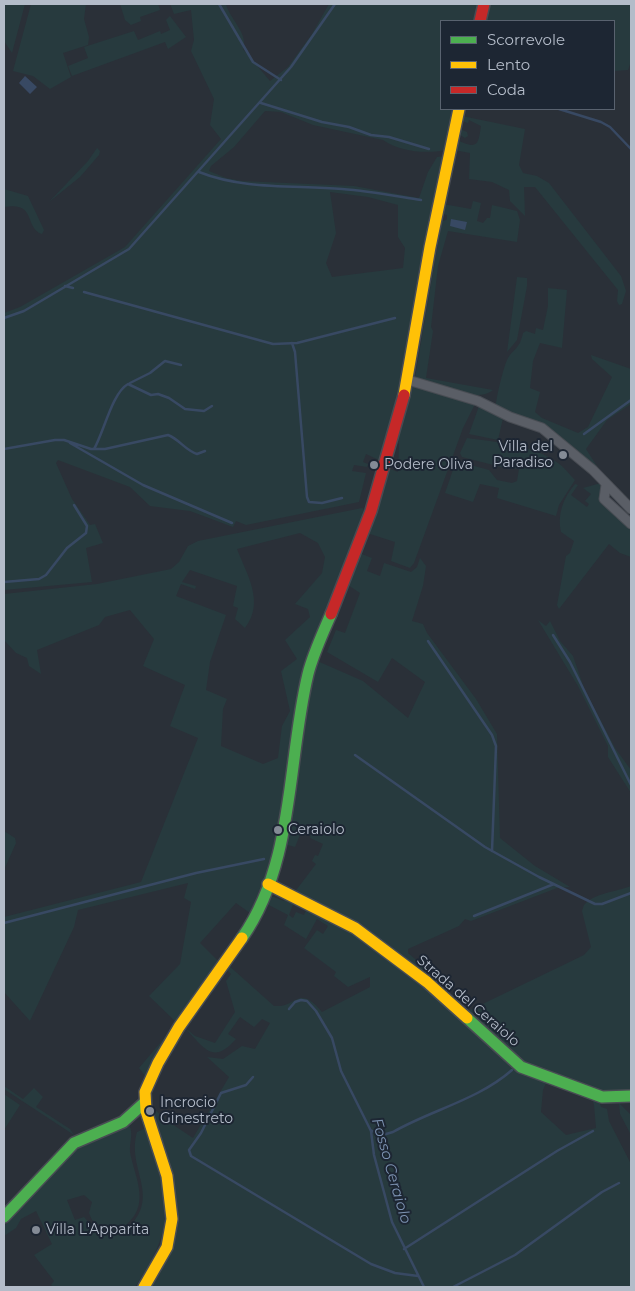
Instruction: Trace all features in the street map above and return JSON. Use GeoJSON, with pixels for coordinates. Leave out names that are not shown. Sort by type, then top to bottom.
{"type":"FeatureCollection","features":[{"type":"Feature","properties":{"kind":"main road"},"geometry":{"type":"LineString","coordinates":[[480,20],[484,4]]}},
{"type":"Feature","properties":{"kind":"main road"},"geometry":{"type":"LineString","coordinates":[[144,1287],[167,1247],[172,1219],[165,1163],[144,1103],[146,1089],[166,1049],[245,933],[268,884],[283,830],[308,673],[371,511],[408,380],[416,342],[430,247],[458,110]]}},
{"type":"Feature","properties":{"kind":"main road","name":"Strada del Ceraiolo"},"geometry":{"type":"LineString","coordinates":[[268,884],[355,928],[427,982],[521,1067],[602,1097],[622,1098],[631,1096]]}},
{"type":"Feature","properties":{"kind":"main road"},"geometry":{"type":"LineString","coordinates":[[4,1217],[74,1143],[123,1122],[137,1107],[144,1103]]}},
{"type":"Feature","properties":{"kind":"street"},"geometry":{"type":"LineString","coordinates":[[408,380],[478,401],[510,417],[542,428],[578,456],[631,509]]}},
{"type":"Feature","properties":{"kind":"street"},"geometry":{"type":"LineString","coordinates":[[606,485],[604,499],[631,524]]}},
{"type":"Feature","properties":{"kind":"green space"},"geometry":{"type":"Polygon","coordinates":[[[4,4],[25,4],[12,53],[4,41],[4,4]]]}},
{"type":"Feature","properties":{"kind":"green space"},"geometry":{"type":"Polygon","coordinates":[[[31,4],[86,4],[84,19],[89,37],[88,45],[63,53],[71,77],[50,89],[33,76],[13,71],[31,4]]]}},
{"type":"Feature","properties":{"kind":"green space"},"geometry":{"type":"Polygon","coordinates":[[[120,4],[158,4],[160,10],[140,17],[141,21],[131,25],[125,20],[120,4]]]}},
{"type":"Feature","properties":{"kind":"green space"},"geometry":{"type":"Polygon","coordinates":[[[170,4],[226,4],[241,32],[244,43],[243,49],[270,81],[288,67],[312,34],[329,4],[480,4],[476,20],[440,20],[440,110],[456,110],[446,150],[430,152],[413,151],[397,147],[383,140],[313,125],[281,112],[265,111],[234,147],[211,166],[209,171],[226,178],[242,181],[354,186],[419,198],[428,172],[437,157],[445,156],[433,200],[417,315],[381,461],[366,454],[363,462],[368,464],[367,467],[354,465],[352,471],[366,473],[359,502],[246,525],[236,521],[233,527],[190,511],[150,506],[130,487],[58,460],[56,463],[72,499],[90,525],[95,524],[103,543],[86,548],[92,582],[4,590],[4,313],[20,307],[125,247],[221,139],[210,125],[214,99],[191,51],[194,40],[191,10],[174,14],[170,4]],[[330,192],[336,233],[326,263],[332,277],[403,268],[405,248],[398,237],[398,205],[368,197],[330,192]]]}},
{"type":"Feature","properties":{"kind":"green space"},"geometry":{"type":"Polygon","coordinates":[[[488,4],[631,4],[631,61],[628,70],[615,71],[615,20],[484,20],[488,4]]]}},
{"type":"Feature","properties":{"kind":"green space"},"geometry":{"type":"Polygon","coordinates":[[[170,16],[186,37],[168,49],[165,42],[72,76],[68,66],[88,58],[84,47],[134,31],[138,40],[160,31],[161,34],[170,30],[166,20],[170,16]]]}},
{"type":"Feature","properties":{"kind":"green space"},"geometry":{"type":"Polygon","coordinates":[[[462,116],[525,129],[519,165],[523,173],[537,176],[549,183],[621,276],[626,291],[622,304],[619,305],[617,301],[618,290],[535,187],[524,187],[525,216],[510,201],[509,190],[492,182],[469,179],[470,153],[454,150],[455,143],[459,141],[470,145],[476,144],[481,126],[469,120],[468,123],[462,121],[460,129],[467,132],[468,136],[465,138],[457,133],[462,116]]]}},
{"type":"Feature","properties":{"kind":"green space"},"geometry":{"type":"Polygon","coordinates":[[[97,148],[100,151],[99,155],[80,177],[49,202],[88,161],[97,148]]]}},
{"type":"Feature","properties":{"kind":"green space"},"geometry":{"type":"Polygon","coordinates":[[[4,189],[28,196],[44,230],[42,234],[33,226],[26,211],[14,206],[4,207],[4,189]]]}},
{"type":"Feature","properties":{"kind":"green space"},"geometry":{"type":"Polygon","coordinates":[[[473,201],[481,203],[477,221],[483,223],[487,218],[490,218],[492,205],[517,211],[520,220],[517,242],[448,231],[438,266],[431,327],[433,331],[426,378],[493,390],[486,394],[477,395],[445,389],[416,380],[415,377],[442,220],[447,219],[447,215],[441,214],[443,204],[471,209],[473,201]]]}},
{"type":"Feature","properties":{"kind":"green space"},"geometry":{"type":"Polygon","coordinates":[[[517,277],[527,278],[527,286],[517,340],[507,352],[517,277]]]}},
{"type":"Feature","properties":{"kind":"green space"},"geometry":{"type":"Polygon","coordinates":[[[548,288],[567,290],[562,348],[540,343],[533,361],[530,388],[540,392],[535,412],[542,418],[578,433],[588,427],[612,377],[592,359],[591,355],[631,369],[631,404],[607,420],[586,449],[602,474],[551,430],[496,407],[498,391],[506,363],[509,356],[520,343],[523,333],[526,331],[535,334],[536,328],[543,330],[548,306],[548,288]]]}},
{"type":"Feature","properties":{"kind":"green space"},"geometry":{"type":"Polygon","coordinates":[[[413,386],[475,404],[463,428],[414,563],[410,568],[391,561],[395,542],[367,533],[395,451],[390,469],[398,472],[399,445],[397,435],[413,386]]]}},
{"type":"Feature","properties":{"kind":"green space"},"geometry":{"type":"Polygon","coordinates":[[[479,406],[503,418],[498,440],[469,434],[479,406]]]}},
{"type":"Feature","properties":{"kind":"green space"},"geometry":{"type":"Polygon","coordinates":[[[467,438],[526,448],[548,457],[562,466],[575,480],[559,505],[556,516],[497,498],[499,488],[480,484],[473,502],[445,493],[456,461],[489,470],[497,480],[512,483],[517,481],[519,469],[501,467],[462,457],[460,453],[467,438]]]}},
{"type":"Feature","properties":{"kind":"green space"},"geometry":{"type":"Polygon","coordinates":[[[601,483],[603,485],[601,493],[631,528],[631,557],[620,553],[609,544],[559,609],[557,605],[566,556],[570,553],[574,541],[561,532],[560,519],[562,507],[567,495],[575,484],[578,485],[571,495],[587,507],[589,504],[585,501],[591,494],[583,488],[601,483]]]}},
{"type":"Feature","properties":{"kind":"green space"},"geometry":{"type":"Polygon","coordinates":[[[364,509],[362,515],[364,517],[322,620],[273,860],[250,913],[236,903],[200,943],[219,962],[146,1077],[139,1068],[177,1023],[149,996],[180,964],[191,902],[184,898],[188,883],[78,910],[74,927],[30,1021],[4,992],[4,917],[141,882],[198,738],[170,726],[185,685],[143,666],[154,639],[130,610],[105,617],[99,625],[37,650],[41,674],[29,666],[27,658],[16,653],[4,640],[4,594],[97,584],[171,569],[179,562],[188,546],[198,541],[364,509]],[[300,533],[237,549],[249,579],[254,598],[251,618],[245,628],[235,619],[238,608],[233,606],[237,586],[190,570],[182,582],[196,586],[195,589],[181,584],[176,596],[226,615],[210,662],[206,690],[227,699],[223,709],[221,746],[263,764],[278,758],[282,726],[290,711],[281,671],[297,659],[285,640],[310,617],[308,609],[295,604],[322,573],[325,557],[318,543],[300,533]]]}},
{"type":"Feature","properties":{"kind":"green space"},"geometry":{"type":"Polygon","coordinates":[[[359,553],[372,558],[367,571],[380,576],[384,563],[411,572],[417,567],[420,558],[426,566],[423,586],[412,621],[423,624],[427,633],[476,699],[497,734],[500,838],[535,866],[570,887],[557,888],[471,921],[465,919],[459,926],[408,949],[408,953],[428,970],[452,999],[294,893],[316,864],[312,861],[315,855],[318,856],[323,844],[310,838],[311,833],[302,830],[295,847],[284,844],[315,660],[363,681],[408,718],[425,682],[392,658],[378,682],[327,652],[336,630],[345,633],[360,593],[345,583],[359,553]]]}},
{"type":"Feature","properties":{"kind":"green space"},"geometry":{"type":"Polygon","coordinates":[[[538,620],[546,626],[550,621],[560,641],[573,656],[584,688],[615,748],[631,770],[631,793],[608,757],[608,746],[578,686],[538,620]]]}},
{"type":"Feature","properties":{"kind":"green space"},"geometry":{"type":"Polygon","coordinates":[[[4,831],[15,838],[16,843],[4,870],[4,831]]]}},
{"type":"Feature","properties":{"kind":"green space"},"geometry":{"type":"Polygon","coordinates":[[[631,886],[631,1093],[603,1094],[526,1065],[466,1012],[584,955],[591,947],[582,911],[584,905],[599,895],[631,886]]]}},
{"type":"Feature","properties":{"kind":"green space"},"geometry":{"type":"Polygon","coordinates":[[[274,890],[271,896],[284,901],[286,895],[295,899],[289,915],[293,918],[296,912],[304,915],[308,905],[339,920],[547,1081],[543,1090],[541,1112],[566,1135],[596,1128],[592,1098],[599,1101],[601,1107],[607,1109],[609,1121],[631,1164],[631,1287],[150,1287],[171,1246],[149,1104],[166,1120],[193,1138],[229,1077],[207,1057],[223,1059],[242,1046],[255,1049],[270,1023],[262,1019],[254,1027],[240,1017],[228,1034],[236,1039],[228,1047],[214,1052],[208,1051],[203,1047],[184,1027],[195,1036],[215,1043],[235,1012],[226,981],[231,974],[224,967],[227,964],[274,1006],[282,1006],[302,998],[314,1003],[322,1012],[370,987],[370,977],[348,987],[334,976],[336,972],[304,948],[317,930],[323,934],[328,926],[317,919],[306,939],[284,925],[288,915],[265,903],[274,890]]]}},
{"type":"Feature","properties":{"kind":"green space"},"geometry":{"type":"Polygon","coordinates":[[[4,1086],[23,1099],[34,1088],[43,1097],[36,1107],[70,1129],[74,1135],[4,1089],[4,1086]]]}},
{"type":"Feature","properties":{"kind":"green space"},"geometry":{"type":"Polygon","coordinates":[[[4,1094],[20,1105],[4,1130],[4,1094]]]}},
{"type":"Feature","properties":{"kind":"green space"},"geometry":{"type":"Polygon","coordinates":[[[619,1103],[631,1115],[631,1135],[620,1114],[619,1103]]]}},
{"type":"Feature","properties":{"kind":"green space"},"geometry":{"type":"Polygon","coordinates":[[[129,1125],[131,1135],[130,1152],[140,1197],[139,1206],[129,1222],[120,1229],[108,1231],[92,1220],[89,1213],[92,1202],[84,1195],[67,1200],[75,1220],[84,1217],[96,1229],[107,1234],[114,1235],[126,1230],[137,1218],[142,1206],[143,1194],[135,1146],[137,1132],[146,1128],[162,1184],[165,1215],[160,1242],[154,1256],[135,1287],[54,1287],[51,1285],[54,1281],[34,1255],[52,1244],[36,1211],[21,1219],[16,1228],[4,1236],[4,1226],[26,1204],[73,1148],[129,1125]]]}},
{"type":"Feature","properties":{"kind":"water"},"geometry":{"type":"Polygon","coordinates":[[[25,76],[37,87],[30,94],[19,83],[25,76]]]}},
{"type":"Feature","properties":{"kind":"water"},"geometry":{"type":"Polygon","coordinates":[[[451,219],[467,222],[465,230],[450,226],[451,219]]]}},
{"type":"Feature","properties":{"kind":"waterway"},"geometry":{"type":"LineString","coordinates":[[219,4],[253,62],[281,80]]}},
{"type":"Feature","properties":{"kind":"waterway"},"geometry":{"type":"LineString","coordinates":[[4,318],[24,311],[129,249],[291,67],[335,4]]}},
{"type":"Feature","properties":{"kind":"waterway"},"geometry":{"type":"LineString","coordinates":[[261,103],[322,122],[349,127],[371,135],[389,137],[429,149]]}},
{"type":"Feature","properties":{"kind":"waterway"},"geometry":{"type":"LineString","coordinates":[[562,110],[601,122],[610,127],[631,149]]}},
{"type":"Feature","properties":{"kind":"waterway"},"geometry":{"type":"LineString","coordinates":[[199,172],[234,182],[269,186],[352,190],[421,200]]}},
{"type":"Feature","properties":{"kind":"waterway"},"geometry":{"type":"LineString","coordinates":[[65,286],[73,288]]}},
{"type":"Feature","properties":{"kind":"waterway"},"geometry":{"type":"LineString","coordinates":[[84,292],[273,344],[297,343],[395,318]]}},
{"type":"Feature","properties":{"kind":"waterway"},"geometry":{"type":"LineString","coordinates":[[292,343],[295,352],[307,497],[309,502],[322,503],[342,498]]}},
{"type":"Feature","properties":{"kind":"waterway"},"geometry":{"type":"LineString","coordinates":[[130,383],[150,373],[165,361],[181,365]]}},
{"type":"Feature","properties":{"kind":"waterway"},"geometry":{"type":"LineString","coordinates":[[94,449],[117,396],[128,384],[151,395],[158,394],[169,398],[185,409],[204,411],[212,406]]}},
{"type":"Feature","properties":{"kind":"waterway"},"geometry":{"type":"LineString","coordinates":[[584,434],[631,400]]}},
{"type":"Feature","properties":{"kind":"waterway"},"geometry":{"type":"LineString","coordinates":[[4,449],[55,440],[64,440],[91,449],[105,449],[168,435],[197,454],[205,451]]}},
{"type":"Feature","properties":{"kind":"waterway"},"geometry":{"type":"LineString","coordinates":[[70,443],[143,485],[232,523]]}},
{"type":"Feature","properties":{"kind":"waterway"},"geometry":{"type":"LineString","coordinates":[[4,582],[39,579],[46,575],[67,548],[86,533],[87,526],[74,505]]}},
{"type":"Feature","properties":{"kind":"waterway"},"geometry":{"type":"LineString","coordinates":[[553,635],[570,662],[631,785]]}},
{"type":"Feature","properties":{"kind":"waterway"},"geometry":{"type":"LineString","coordinates":[[428,641],[492,735],[496,746],[492,851]]}},
{"type":"Feature","properties":{"kind":"waterway"},"geometry":{"type":"LineString","coordinates":[[355,755],[485,847],[539,877],[595,904],[602,904],[631,893]]}},
{"type":"Feature","properties":{"kind":"waterway"},"geometry":{"type":"LineString","coordinates":[[4,923],[196,873],[264,859]]}},
{"type":"Feature","properties":{"kind":"waterway"},"geometry":{"type":"LineString","coordinates":[[474,916],[554,884]]}},
{"type":"Feature","properties":{"kind":"waterway","name":"Fosso Ceraiolo"},"geometry":{"type":"LineString","coordinates":[[289,1009],[295,1002],[307,1001],[316,1011],[332,1038],[341,1071],[371,1131],[374,1155],[392,1222],[424,1287]]}},
{"type":"Feature","properties":{"kind":"waterway"},"geometry":{"type":"LineString","coordinates":[[372,1131],[386,1134],[393,1132],[469,1097],[499,1080],[512,1070]]}},
{"type":"Feature","properties":{"kind":"waterway"},"geometry":{"type":"LineString","coordinates":[[253,1077],[246,1085],[221,1093],[201,1133],[189,1150],[191,1156],[371,1264],[395,1273],[418,1276]]}},
{"type":"Feature","properties":{"kind":"waterway"},"geometry":{"type":"LineString","coordinates":[[404,1249],[557,1151],[593,1131]]}},
{"type":"Feature","properties":{"kind":"waterway"},"geometry":{"type":"LineString","coordinates":[[453,1287],[515,1255],[602,1192],[619,1183]]}},
{"type":"Feature","properties":{"kind":"traffic: fast"},"geometry":{"type":"LineString","coordinates":[[242,938],[259,908],[272,877],[281,844],[301,707],[308,674],[315,651],[331,614]]}},
{"type":"Feature","properties":{"kind":"traffic: fast"},"geometry":{"type":"LineString","coordinates":[[467,1018],[521,1067],[602,1097],[631,1096]]}},
{"type":"Feature","properties":{"kind":"traffic: fast"},"geometry":{"type":"LineString","coordinates":[[4,1217],[74,1143],[123,1122],[144,1103]]}},
{"type":"Feature","properties":{"kind":"traffic: slow"},"geometry":{"type":"LineString","coordinates":[[404,395],[430,247],[459,110]]}},
{"type":"Feature","properties":{"kind":"traffic: slow"},"geometry":{"type":"LineString","coordinates":[[268,884],[355,928],[427,982],[467,1018]]}},
{"type":"Feature","properties":{"kind":"traffic: slow"},"geometry":{"type":"LineString","coordinates":[[144,1287],[167,1247],[172,1219],[167,1176],[146,1111],[145,1092],[158,1063],[179,1027],[242,938]]}},
{"type":"Feature","properties":{"kind":"traffic: jam"},"geometry":{"type":"LineString","coordinates":[[480,20],[484,4]]}},
{"type":"Feature","properties":{"kind":"traffic: jam"},"geometry":{"type":"LineString","coordinates":[[331,614],[371,511],[404,395]]}},
{"type":"Feature","properties":{"kind":"place","name":"Villa del Paradiso"},"geometry":{"type":"Point","coordinates":[563,455]}},
{"type":"Feature","properties":{"kind":"place","name":"Podere Oliva"},"geometry":{"type":"Point","coordinates":[374,465]}},
{"type":"Feature","properties":{"kind":"place","name":"Ceraiolo"},"geometry":{"type":"Point","coordinates":[278,830]}},
{"type":"Feature","properties":{"kind":"place","name":"Incrocio Ginestreto"},"geometry":{"type":"Point","coordinates":[150,1111]}},
{"type":"Feature","properties":{"kind":"place","name":"Villa L'Apparita"},"geometry":{"type":"Point","coordinates":[36,1230]}}]}
